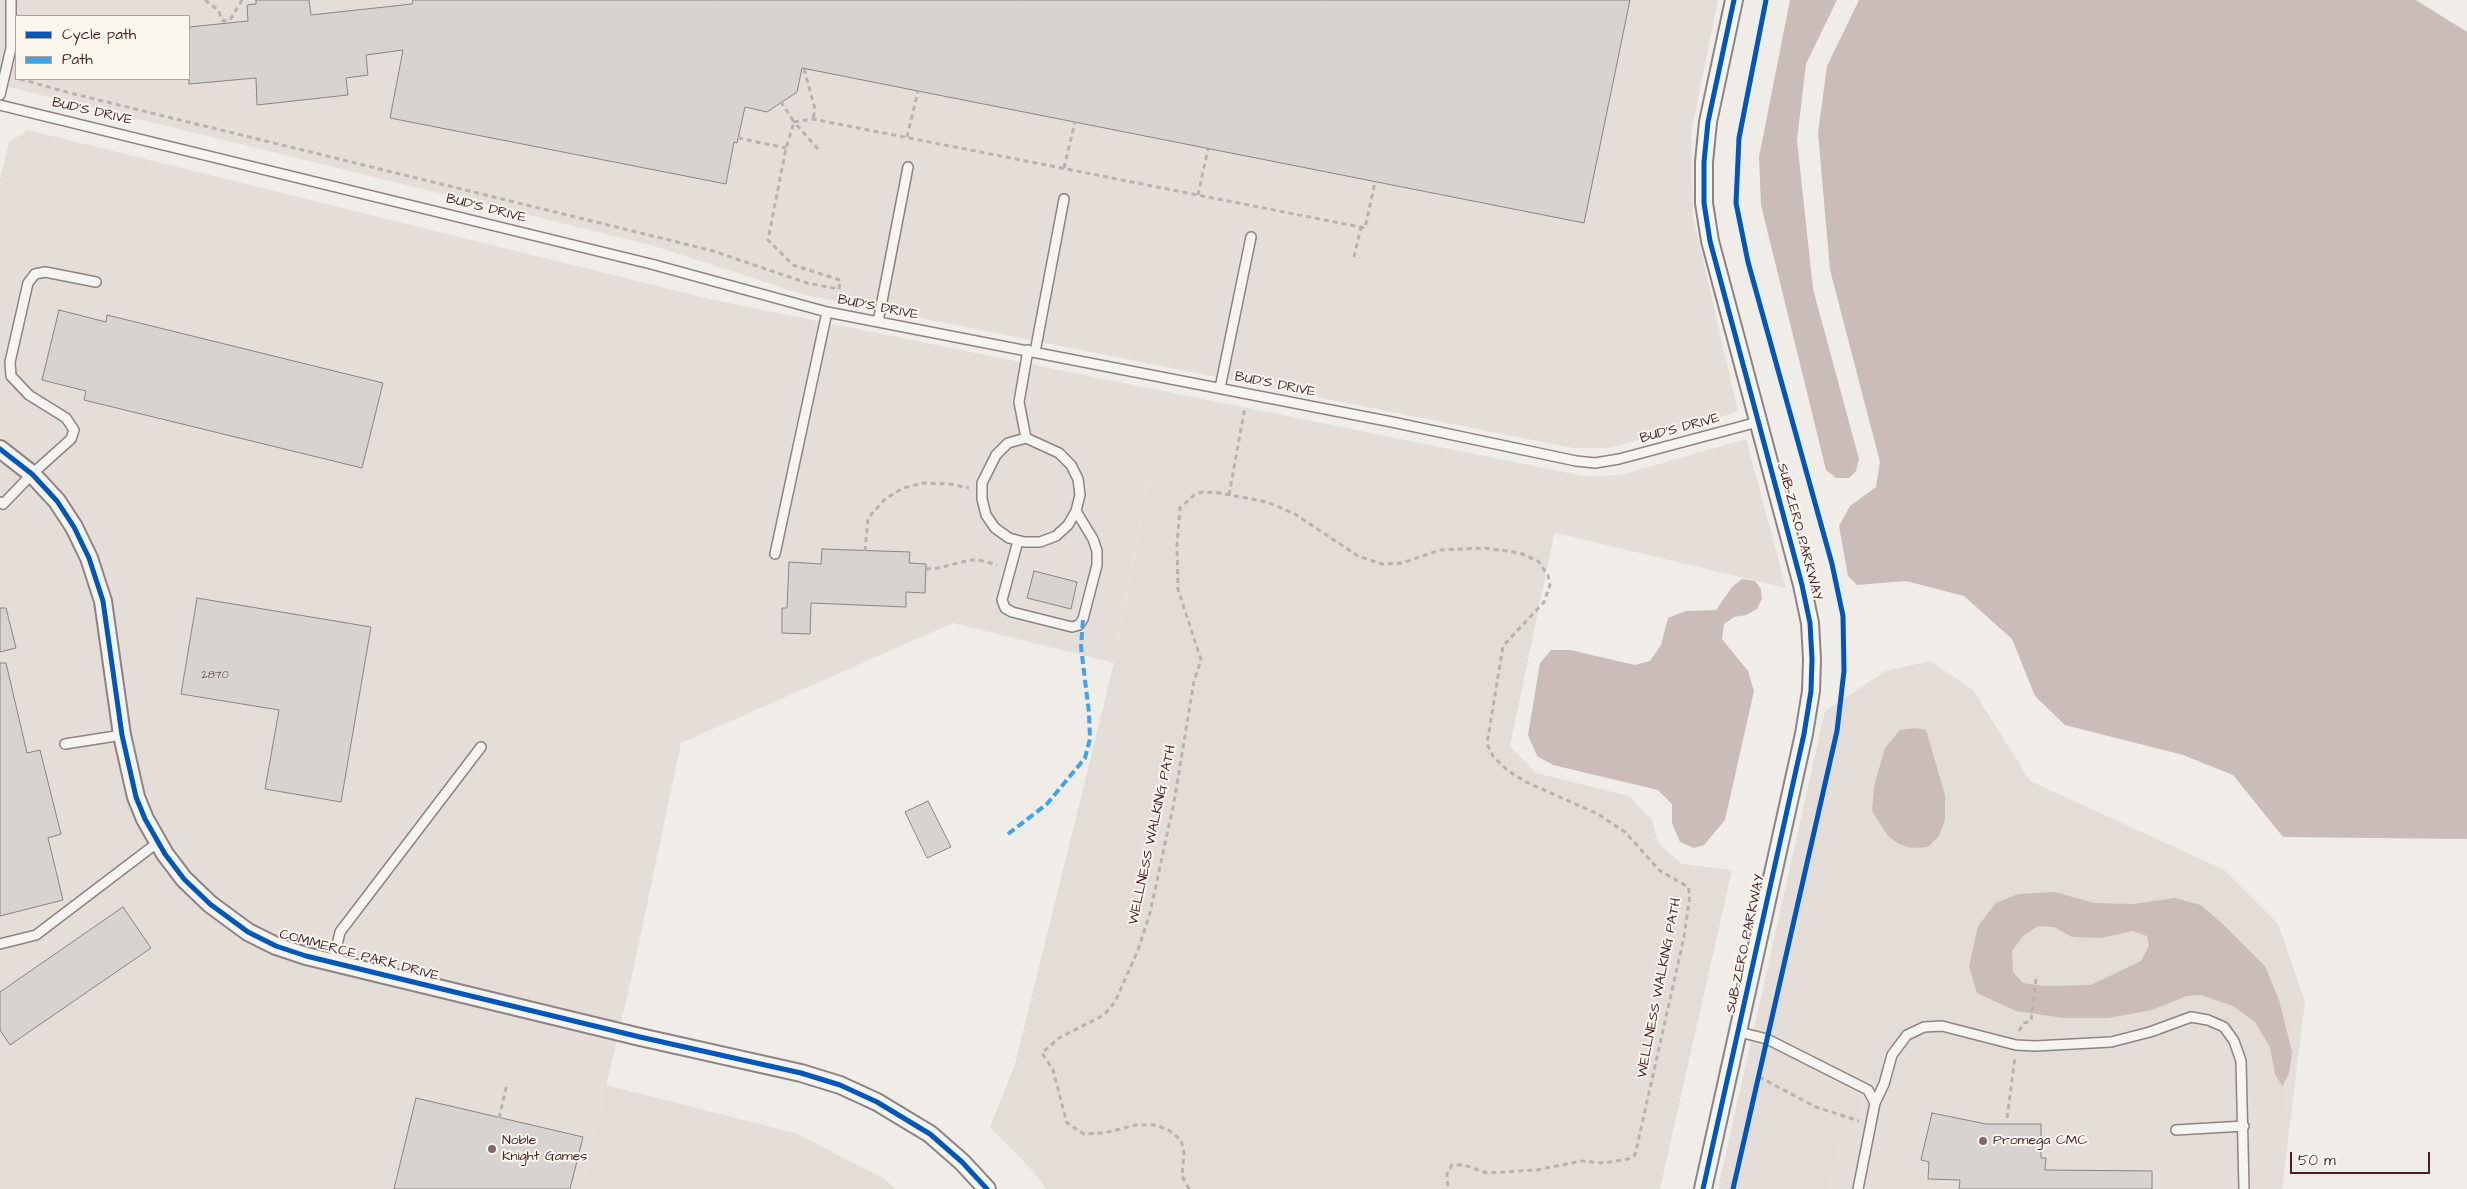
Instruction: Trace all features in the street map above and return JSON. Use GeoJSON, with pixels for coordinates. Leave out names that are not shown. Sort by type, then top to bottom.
{"type":"FeatureCollection","features":[{"type":"Feature","properties":{"kind":"street","name":"SUB-ZERO PARKWAY"},"geometry":{"type":"LineString","coordinates":[[1704,1189],[1804,734],[1811,691],[1812,659],[1810,623],[1802,586],[1710,241],[1704,203],[1704,162],[1708,122],[1734,0]]}},
{"type":"Feature","properties":{"kind":"street","name":"COMMERCE PARK DRIVE"},"geometry":{"type":"LineString","coordinates":[[0,449],[32,474],[57,501],[74,527],[97,577],[103,601],[122,735],[136,798],[157,843],[184,878],[210,904],[248,932],[276,946],[333,963],[800,1073],[840,1085],[877,1102],[930,1134],[962,1162],[987,1189]]}},
{"type":"Feature","properties":{"kind":"lane"},"geometry":{"type":"LineString","coordinates":[[0,95],[11,48],[11,0]]}},
{"type":"Feature","properties":{"kind":"lane","name":"BUD'S DRIVE"},"geometry":{"type":"LineString","coordinates":[[0,105],[651,264],[827,312],[1220,388],[1576,461],[1595,463],[1620,459],[1758,422]]}},
{"type":"Feature","properties":{"kind":"lane"},"geometry":{"type":"LineString","coordinates":[[878,322],[908,167]]}},
{"type":"Feature","properties":{"kind":"lane"},"geometry":{"type":"LineString","coordinates":[[1026,438],[1019,402],[1032,351],[1064,199]]}},
{"type":"Feature","properties":{"kind":"lane"},"geometry":{"type":"LineString","coordinates":[[1220,388],[1251,237]]}},
{"type":"Feature","properties":{"kind":"lane"},"geometry":{"type":"LineString","coordinates":[[0,502],[3,504],[32,474],[71,439],[74,430],[66,418],[29,395],[12,376],[10,362],[28,283],[35,274],[45,272],[96,282]]}},
{"type":"Feature","properties":{"kind":"lane"},"geometry":{"type":"LineString","coordinates":[[775,554],[827,312]]}},
{"type":"Feature","properties":{"kind":"lane"},"geometry":{"type":"LineString","coordinates":[[1026,438],[1059,453],[1071,464],[1078,479],[1080,495],[1076,511],[1068,525],[1056,536],[1040,542],[1018,541],[1009,538],[986,515],[982,491],[982,483],[996,455],[1008,444],[1026,438]]}},
{"type":"Feature","properties":{"kind":"lane"},"geometry":{"type":"LineString","coordinates":[[1018,541],[1002,600],[1005,608],[1012,612],[1072,627],[1079,625],[1086,610],[1097,565],[1097,550],[1093,539],[1076,511]]}},
{"type":"Feature","properties":{"kind":"lane"},"geometry":{"type":"LineString","coordinates":[[65,744],[122,735]]}},
{"type":"Feature","properties":{"kind":"lane"},"geometry":{"type":"LineString","coordinates":[[333,963],[340,932],[481,747]]}},
{"type":"Feature","properties":{"kind":"lane"},"geometry":{"type":"LineString","coordinates":[[0,944],[36,935],[157,843]]}},
{"type":"Feature","properties":{"kind":"lane"},"geometry":{"type":"LineString","coordinates":[[1858,1189],[1875,1103],[1884,1084],[1892,1055],[1907,1035],[1924,1027],[1942,1026],[2016,1045],[2072,1045],[2111,1042],[2150,1032],[2191,1017],[2208,1020],[2224,1027],[2234,1041],[2241,1061],[2244,1189]]}},
{"type":"Feature","properties":{"kind":"lane"},"geometry":{"type":"LineString","coordinates":[[1738,1032],[1767,1039],[1855,1082],[1868,1090],[1875,1103]]}},
{"type":"Feature","properties":{"kind":"lane"},"geometry":{"type":"LineString","coordinates":[[2176,1130],[2244,1126]]}},
{"type":"Feature","properties":{"kind":"path"},"geometry":{"type":"LineString","coordinates":[[205,0],[218,10],[223,21],[230,20],[242,0]]}},
{"type":"Feature","properties":{"kind":"path"},"geometry":{"type":"LineString","coordinates":[[804,69],[815,109],[813,119]]}},
{"type":"Feature","properties":{"kind":"path"},"geometry":{"type":"LineString","coordinates":[[24,80],[658,237],[712,251],[806,284],[839,289],[840,280],[793,266],[768,240],[786,148],[794,122]]}},
{"type":"Feature","properties":{"kind":"path"},"geometry":{"type":"LineString","coordinates":[[907,137],[918,91]]}},
{"type":"Feature","properties":{"kind":"path"},"geometry":{"type":"LineString","coordinates":[[781,102],[794,122],[818,150]]}},
{"type":"Feature","properties":{"kind":"path"},"geometry":{"type":"LineString","coordinates":[[794,122],[813,119],[1365,228],[1375,182]]}},
{"type":"Feature","properties":{"kind":"path"},"geometry":{"type":"LineString","coordinates":[[1064,168],[1075,122]]}},
{"type":"Feature","properties":{"kind":"path"},"geometry":{"type":"LineString","coordinates":[[738,138],[786,148]]}},
{"type":"Feature","properties":{"kind":"path"},"geometry":{"type":"LineString","coordinates":[[1198,195],[1208,149]]}},
{"type":"Feature","properties":{"kind":"path"},"geometry":{"type":"LineString","coordinates":[[1354,257],[1361,227]]}},
{"type":"Feature","properties":{"kind":"path"},"geometry":{"type":"LineString","coordinates":[[1230,495],[1248,394]]}},
{"type":"Feature","properties":{"kind":"path"},"geometry":{"type":"LineString","coordinates":[[865,551],[868,518],[885,499],[903,488],[924,483],[950,484],[982,491]]}},
{"type":"Feature","properties":{"kind":"path"},"geometry":{"type":"LineString","coordinates":[[926,569],[978,560],[1010,568]]}},
{"type":"Feature","properties":{"kind":"path"},"geometry":{"type":"LineString","coordinates":[[2007,1118],[2018,1034],[2024,1023],[2031,1022],[2036,979]]}},
{"type":"Feature","properties":{"kind":"path"},"geometry":{"type":"LineString","coordinates":[[1759,1077],[1816,1107],[1839,1116],[1871,1124]]}},
{"type":"Feature","properties":{"kind":"path"},"geometry":{"type":"LineString","coordinates":[[499,1118],[507,1084]]}},
{"type":"Feature","properties":{"kind":"shaded area"},"geometry":{"type":"Polygon","coordinates":[[[0,0],[1718,0],[1691,134],[1693,216],[1738,412],[1610,448],[1573,448],[805,295],[654,246],[0,85],[0,0]]]}},
{"type":"Feature","properties":{"kind":"shaded area"},"geometry":{"type":"Polygon","coordinates":[[[1790,0],[1837,0],[1806,64],[1797,140],[1813,289],[1859,459],[1856,471],[1849,478],[1836,478],[1826,470],[1761,205],[1759,157],[1790,0]]]}},
{"type":"Feature","properties":{"kind":"shaded area"},"geometry":{"type":"Polygon","coordinates":[[[1859,0],[2416,0],[2467,32],[2467,839],[2283,837],[2233,775],[2183,755],[2065,725],[2035,696],[2012,639],[1964,596],[1906,581],[1857,585],[1848,576],[1839,526],[1850,506],[1876,487],[1880,462],[1830,270],[1818,133],[1827,66],[1859,0]]]}},
{"type":"Feature","properties":{"kind":"shaded area"},"geometry":{"type":"Polygon","coordinates":[[[28,130],[714,300],[1583,476],[1621,475],[1746,439],[1786,588],[1556,533],[1159,432],[1114,663],[953,623],[681,743],[633,971],[582,1189],[0,1189],[0,180],[9,142],[28,130]]]}},
{"type":"Feature","properties":{"kind":"shaded area"},"geometry":{"type":"Polygon","coordinates":[[[1159,432],[1555,531],[1510,746],[1536,773],[1629,796],[1652,820],[1658,843],[1682,864],[1732,870],[1660,1189],[1046,1189],[1030,1168],[990,1127],[1015,1064],[1114,663],[1159,432]]]}},
{"type":"Feature","properties":{"kind":"shaded area"},"geometry":{"type":"Polygon","coordinates":[[[1742,579],[1755,581],[1761,589],[1762,599],[1757,609],[1746,615],[1734,617],[1724,624],[1722,639],[1748,671],[1754,691],[1725,820],[1704,845],[1694,848],[1680,842],[1672,823],[1672,804],[1658,790],[1553,765],[1537,756],[1528,735],[1540,663],[1551,650],[1570,650],[1635,665],[1650,661],[1661,645],[1668,618],[1686,611],[1716,610],[1732,587],[1742,579]]]}},
{"type":"Feature","properties":{"kind":"shaded area"},"geometry":{"type":"Polygon","coordinates":[[[1930,661],[1973,690],[2030,781],[2224,870],[2278,924],[2305,1002],[2282,1189],[1718,1189],[1825,711],[1886,671],[1930,661]]]}},
{"type":"Feature","properties":{"kind":"shaded area"},"geometry":{"type":"Polygon","coordinates":[[[1930,661],[1973,690],[2030,781],[2224,870],[2278,924],[2305,1002],[2288,1032],[2279,1000],[2265,966],[2201,905],[2175,898],[2133,904],[2094,903],[2055,892],[1996,903],[2016,1011],[2063,1018],[2109,1018],[2152,1010],[2187,996],[2201,995],[2233,1006],[2255,1022],[2270,1047],[2275,1074],[2282,1086],[2283,1116],[2258,1109],[2251,1093],[2236,1098],[2216,1120],[2169,1120],[2078,1105],[1992,1103],[1926,1094],[1871,1078],[1774,1028],[1841,734],[1846,698],[1886,671],[1930,661]]]}},
{"type":"Feature","properties":{"kind":"shaded area"},"geometry":{"type":"Polygon","coordinates":[[[1915,728],[1926,730],[1945,795],[1945,820],[1939,836],[1928,847],[1912,848],[1899,844],[1888,836],[1872,811],[1874,786],[1885,748],[1900,730],[1915,728]]]}},
{"type":"Feature","properties":{"kind":"shaded area"},"geometry":{"type":"Polygon","coordinates":[[[2055,892],[2094,903],[2133,904],[2175,898],[2201,905],[2265,966],[2279,1000],[2292,1052],[2289,1074],[2282,1086],[2275,1074],[2270,1047],[2255,1022],[2233,1006],[2201,995],[2187,996],[2152,1010],[2109,1018],[2063,1018],[2016,1011],[1977,993],[1969,967],[1978,926],[1996,903],[2018,894],[2055,892]],[[2038,926],[2023,936],[2012,951],[2013,972],[2023,983],[2044,986],[2091,985],[2141,961],[2149,946],[2147,936],[2133,931],[2101,938],[2072,937],[2054,927],[2038,926]]]}},
{"type":"Feature","properties":{"kind":"shaded area"},"geometry":{"type":"Polygon","coordinates":[[[2038,926],[2054,927],[2072,937],[2101,938],[2133,931],[2147,936],[2149,946],[2141,961],[2091,985],[2044,986],[2023,983],[2013,972],[2012,951],[2023,936],[2038,926]]]}},
{"type":"Feature","properties":{"kind":"shaded area"},"geometry":{"type":"Polygon","coordinates":[[[1769,1055],[1858,1094],[1863,1102],[1853,1143],[1838,1140],[1828,1189],[1738,1189],[1769,1055]]]}},
{"type":"Feature","properties":{"kind":"shaded area"},"geometry":{"type":"Polygon","coordinates":[[[606,1085],[795,1133],[883,1178],[896,1189],[582,1189],[606,1085]]]}},
{"type":"Feature","properties":{"kind":"building"},"geometry":{"type":"Polygon","coordinates":[[[256,0],[309,0],[311,15],[412,4],[413,0],[1630,0],[1584,223],[802,68],[797,92],[767,112],[745,107],[737,143],[734,142],[726,184],[390,118],[403,50],[366,55],[368,75],[346,78],[348,95],[257,105],[256,78],[189,84],[190,27],[248,21],[247,5],[256,4],[256,0]]]}},
{"type":"Feature","properties":{"kind":"building"},"geometry":{"type":"Polygon","coordinates":[[[59,310],[106,322],[107,315],[383,383],[362,468],[84,400],[86,391],[42,380],[59,310]]]}},
{"type":"Feature","properties":{"kind":"building"},"geometry":{"type":"Polygon","coordinates":[[[822,549],[910,552],[909,563],[926,564],[925,593],[906,592],[906,607],[811,603],[810,634],[782,633],[782,608],[787,608],[789,562],[821,564],[822,549]]]}},
{"type":"Feature","properties":{"kind":"building"},"geometry":{"type":"Polygon","coordinates":[[[1034,571],[1077,582],[1071,609],[1027,598],[1034,571]]]}},
{"type":"Feature","properties":{"kind":"building"},"geometry":{"type":"Polygon","coordinates":[[[197,598],[371,627],[341,802],[265,789],[279,710],[181,694],[197,598]]]}},
{"type":"Feature","properties":{"kind":"building"},"geometry":{"type":"Polygon","coordinates":[[[0,608],[6,608],[16,648],[0,652],[0,608]]]}},
{"type":"Feature","properties":{"kind":"building"},"geometry":{"type":"Polygon","coordinates":[[[0,663],[6,663],[27,753],[40,750],[61,834],[48,838],[63,900],[0,916],[0,663]]]}},
{"type":"Feature","properties":{"kind":"building"},"geometry":{"type":"Polygon","coordinates":[[[928,801],[951,847],[927,858],[905,812],[928,801]]]}},
{"type":"Feature","properties":{"kind":"building"},"geometry":{"type":"Polygon","coordinates":[[[123,907],[151,948],[10,1045],[0,1030],[0,992],[123,907]]]}},
{"type":"Feature","properties":{"kind":"building","name":"Noble Knight Games"},"geometry":{"type":"Polygon","coordinates":[[[416,1098],[583,1137],[570,1189],[394,1189],[416,1098]]]}},
{"type":"Feature","properties":{"kind":"building","name":"Promega CMC"},"geometry":{"type":"Polygon","coordinates":[[[1932,1113],[1986,1124],[2041,1124],[2041,1158],[2046,1158],[2045,1170],[2152,1171],[2152,1189],[1959,1189],[1960,1180],[1928,1179],[1929,1162],[1921,1160],[1932,1113]]]}},
{"type":"Feature","properties":{"kind":"marked path"},"geometry":{"type":"LineString","coordinates":[[1008,834],[1047,804],[1085,758],[1090,739],[1089,713],[1081,647],[1083,619]]}},
{"type":"Feature","properties":{"kind":"cycle path"},"geometry":{"type":"LineString","coordinates":[[1703,1189],[1804,734],[1811,691],[1812,659],[1810,623],[1802,585],[1710,241],[1704,203],[1704,162],[1708,122],[1734,0]]}},
{"type":"Feature","properties":{"kind":"cycle path"},"geometry":{"type":"LineString","coordinates":[[1733,1189],[1837,731],[1844,671],[1843,616],[1832,564],[1748,262],[1736,203],[1739,138],[1766,0]]}},
{"type":"Feature","properties":{"kind":"cycle path"},"geometry":{"type":"LineString","coordinates":[[0,449],[32,474],[57,501],[74,527],[89,558],[103,601],[122,735],[136,797],[145,819],[165,854],[184,879],[210,904],[248,932],[276,946],[306,956],[640,1037],[801,1073],[840,1085],[877,1102],[930,1134],[962,1162],[987,1189]]}},
{"type":"Feature","properties":{"kind":"place","name":"Promega CMC"},"geometry":{"type":"Point","coordinates":[1983,1141]}},
{"type":"Feature","properties":{"kind":"place","name":"Noble Knight Games"},"geometry":{"type":"Point","coordinates":[492,1149]}}]}
